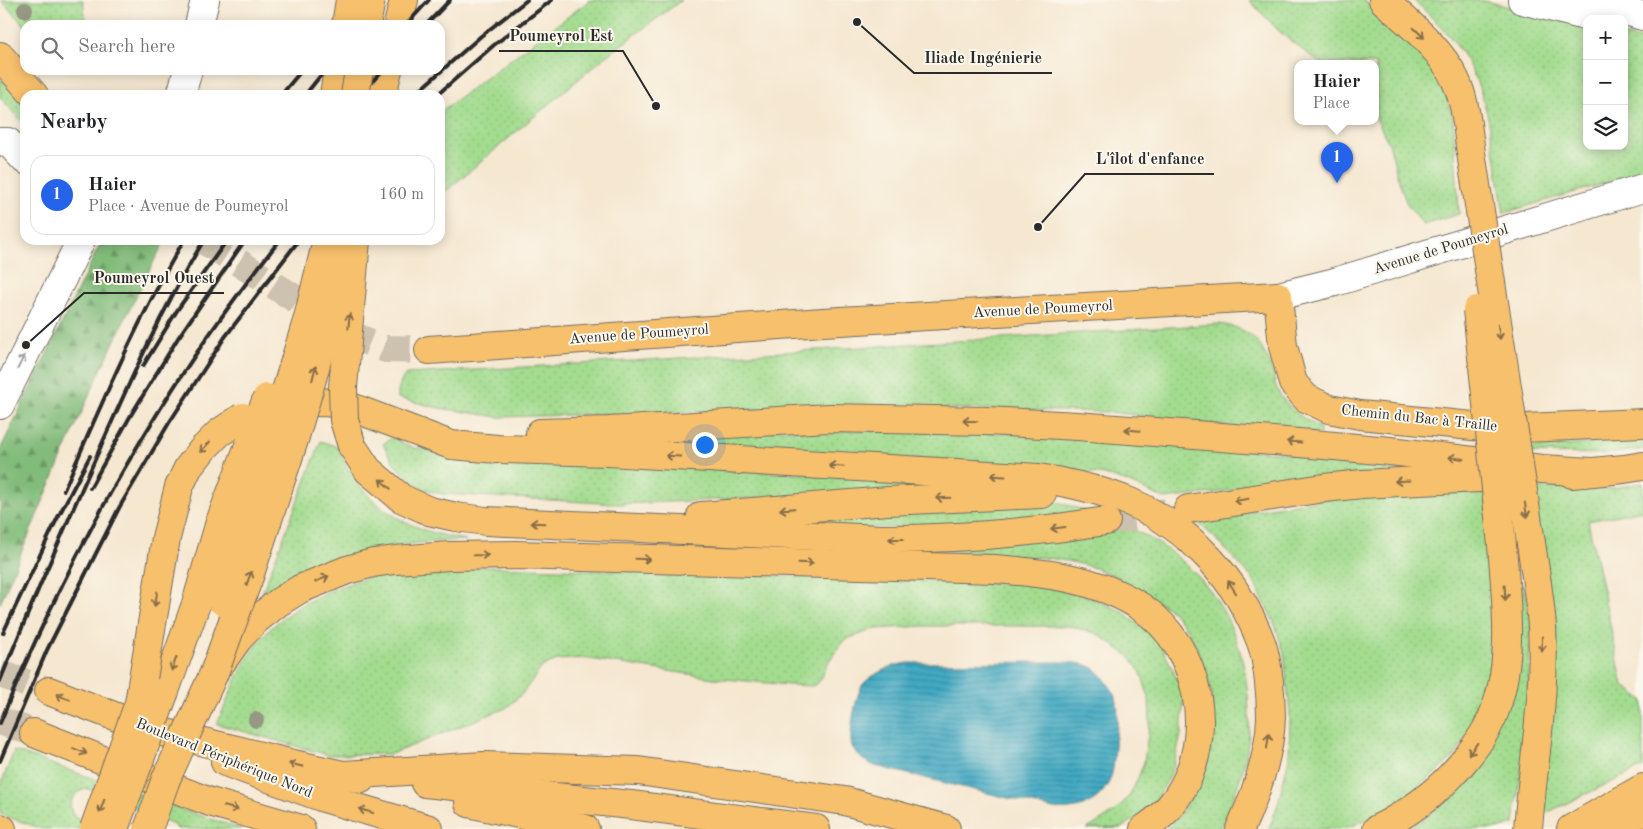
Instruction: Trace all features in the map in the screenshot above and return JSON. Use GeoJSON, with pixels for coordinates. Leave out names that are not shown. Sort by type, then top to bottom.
{"type":"FeatureCollection","features":[{"type":"Feature","properties":{"kind":"main road"},"geometry":{"type":"LineString","coordinates":[[347,20],[350,0]]}},
{"type":"Feature","properties":{"kind":"main road"},"geometry":{"type":"LineString","coordinates":[[367,20],[371,0]]}},
{"type":"Feature","properties":{"kind":"main road"},"geometry":{"type":"LineString","coordinates":[[399,20],[404,0]]}},
{"type":"Feature","properties":{"kind":"main road"},"geometry":{"type":"LineString","coordinates":[[1383,0],[1422,35],[1439,54],[1455,78],[1463,102],[1538,585],[1542,646],[1540,715],[1528,829]]}},
{"type":"Feature","properties":{"kind":"main road"},"geometry":{"type":"LineString","coordinates":[[0,56],[30,90]]}},
{"type":"Feature","properties":{"kind":"main road"},"geometry":{"type":"LineString","coordinates":[[335,90],[337,75]]}},
{"type":"Feature","properties":{"kind":"main road"},"geometry":{"type":"LineString","coordinates":[[356,90],[358,75]]}},
{"type":"Feature","properties":{"kind":"main road"},"geometry":{"type":"LineString","coordinates":[[383,90],[387,75]]}},
{"type":"Feature","properties":{"kind":"main road"},"geometry":{"type":"LineString","coordinates":[[1377,829],[1402,816],[1421,803],[1447,781],[1468,757],[1483,736],[1492,717],[1502,680],[1506,646],[1505,588],[1475,291],[1470,146]]}},
{"type":"Feature","properties":{"kind":"main road"},"geometry":{"type":"LineString","coordinates":[[114,829],[196,604],[220,522],[286,348],[309,245]]}},
{"type":"Feature","properties":{"kind":"main road"},"geometry":{"type":"LineString","coordinates":[[148,829],[166,779],[212,634],[278,418],[308,318],[326,245]]}},
{"type":"Feature","properties":{"kind":"main road"},"geometry":{"type":"LineString","coordinates":[[166,779],[214,673],[250,574],[312,380],[347,245]]}},
{"type":"Feature","properties":{"kind":"main road"},"geometry":{"type":"LineString","coordinates":[[356,245],[343,387],[344,420],[352,446],[368,470],[401,498],[429,510],[456,517],[486,521],[881,539],[913,539],[1030,532],[1106,521]]}},
{"type":"Feature","properties":{"kind":"main road","name":"Avenue de Poumeyrol"},"geometry":{"type":"LineString","coordinates":[[429,350],[823,322],[1278,296]]}},
{"type":"Feature","properties":{"kind":"main road","name":"Chemin du Bac à Traille"},"geometry":{"type":"LineString","coordinates":[[1278,296],[1283,346],[1293,382],[1306,398],[1328,409],[1360,415],[1503,429],[1643,423]]}},
{"type":"Feature","properties":{"kind":"main road"},"geometry":{"type":"LineString","coordinates":[[94,829],[139,703],[166,538],[179,487],[188,468],[202,449],[219,433],[244,418],[277,406],[292,403],[324,402],[346,405],[451,445],[498,449],[608,452],[1039,478],[1094,490],[1131,502],[1166,522],[1206,553],[1229,581],[1247,611],[1262,644],[1268,678],[1270,717],[1268,743],[1264,765],[1240,829]]}},
{"type":"Feature","properties":{"kind":"main road"},"geometry":{"type":"LineString","coordinates":[[196,604],[278,418]]}},
{"type":"Feature","properties":{"kind":"main road"},"geometry":{"type":"LineString","coordinates":[[394,423],[514,434],[609,431],[828,418],[986,421],[1312,444],[1542,469],[1591,472]]}},
{"type":"Feature","properties":{"kind":"main road"},"geometry":{"type":"LineString","coordinates":[[1188,509],[1362,484],[1552,475],[1643,466]]}},
{"type":"Feature","properties":{"kind":"main road"},"geometry":{"type":"LineString","coordinates":[[587,525],[929,498],[1078,494],[1131,502]]}},
{"type":"Feature","properties":{"kind":"main road"},"geometry":{"type":"LineString","coordinates":[[214,673],[244,633],[256,620],[279,602],[322,579],[347,570],[373,562],[417,557],[515,555],[995,569],[1036,572],[1066,577],[1094,584],[1141,607],[1161,623],[1174,640],[1193,678],[1198,702],[1198,729],[1195,755],[1188,776],[1176,798],[1154,822],[1144,829]]}},
{"type":"Feature","properties":{"kind":"main road","name":"Boulevard Périphérique Nord"},"geometry":{"type":"LineString","coordinates":[[49,691],[142,727],[244,770],[321,798],[429,829]]}},
{"type":"Feature","properties":{"kind":"main road"},"geometry":{"type":"LineString","coordinates":[[142,727],[298,765],[585,829]]}},
{"type":"Feature","properties":{"kind":"main road"},"geometry":{"type":"LineString","coordinates":[[34,733],[210,802],[301,829]]}},
{"type":"Feature","properties":{"kind":"main road"},"geometry":{"type":"LineString","coordinates":[[344,775],[484,766],[638,771],[845,801],[946,829]]}},
{"type":"Feature","properties":{"kind":"main road"},"geometry":{"type":"LineString","coordinates":[[344,775],[626,823],[675,829]]}},
{"type":"Feature","properties":{"kind":"main road"},"geometry":{"type":"LineString","coordinates":[[344,775],[631,805],[816,829]]}},
{"type":"Feature","properties":{"kind":"main road"},"geometry":{"type":"LineString","coordinates":[[344,775],[634,788],[838,818],[897,829]]}},
{"type":"Feature","properties":{"kind":"main road"},"geometry":{"type":"LineString","coordinates":[[1575,829],[1643,788]]}},
{"type":"Feature","properties":{"kind":"main road"},"geometry":{"type":"LineString","coordinates":[[1575,829],[1643,793]]}},
{"type":"Feature","properties":{"kind":"main road"},"geometry":{"type":"LineString","coordinates":[[1575,829],[1643,800]]}},
{"type":"Feature","properties":{"kind":"main road"},"geometry":{"type":"LineString","coordinates":[[1575,829],[1643,809]]}},
{"type":"Feature","properties":{"kind":"street"},"geometry":{"type":"LineString","coordinates":[[200,20],[206,0]]}},
{"type":"Feature","properties":{"kind":"street"},"geometry":{"type":"LineString","coordinates":[[1522,0],[1583,15]]}},
{"type":"Feature","properties":{"kind":"street"},"geometry":{"type":"LineString","coordinates":[[1587,0],[1643,16]]}},
{"type":"Feature","properties":{"kind":"street"},"geometry":{"type":"LineString","coordinates":[[1628,26],[1643,28]]}},
{"type":"Feature","properties":{"kind":"street"},"geometry":{"type":"LineString","coordinates":[[183,90],[187,75]]}},
{"type":"Feature","properties":{"kind":"street"},"geometry":{"type":"LineString","coordinates":[[0,142],[8,142],[20,155]]}},
{"type":"Feature","properties":{"kind":"street","name":"Avenue de Poumeyrol"},"geometry":{"type":"LineString","coordinates":[[1278,296],[1336,282],[1643,188]]}},
{"type":"Feature","properties":{"kind":"street"},"geometry":{"type":"LineString","coordinates":[[0,405],[79,245]]}},
{"type":"Feature","properties":{"kind":"green space"},"geometry":{"type":"Polygon","coordinates":[[[1,0],[83,0],[85,20],[20,21],[1,0]]]}},
{"type":"Feature","properties":{"kind":"green space"},"geometry":{"type":"Polygon","coordinates":[[[590,0],[682,0],[606,56],[445,192],[445,108],[590,0]]]}},
{"type":"Feature","properties":{"kind":"green space"},"geometry":{"type":"Polygon","coordinates":[[[1249,0],[1364,0],[1392,23],[1418,49],[1442,79],[1453,119],[1459,214],[1423,225],[1406,202],[1390,146],[1379,124],[1379,60],[1316,60],[1282,34],[1249,0]]]}},
{"type":"Feature","properties":{"kind":"green space"},"geometry":{"type":"Polygon","coordinates":[[[1413,0],[1481,0],[1583,25],[1583,150],[1628,150],[1628,36],[1643,40],[1643,172],[1504,213],[1489,122],[1479,87],[1461,51],[1438,24],[1413,0]]]}},
{"type":"Feature","properties":{"kind":"green space"},"geometry":{"type":"Polygon","coordinates":[[[0,78],[20,100],[20,119],[0,97],[0,78]]]}},
{"type":"Feature","properties":{"kind":"green space"},"geometry":{"type":"Polygon","coordinates":[[[100,245],[162,245],[98,376],[0,604],[0,450],[100,245]]]}},
{"type":"Feature","properties":{"kind":"green space"},"geometry":{"type":"Polygon","coordinates":[[[1218,324],[1239,329],[1247,333],[1259,344],[1272,371],[1276,388],[1283,399],[1297,414],[1320,428],[1320,434],[1259,430],[1111,412],[870,407],[498,417],[439,408],[398,398],[402,379],[406,374],[1218,324]]]}},
{"type":"Feature","properties":{"kind":"green space"},"geometry":{"type":"Polygon","coordinates":[[[761,429],[1100,435],[1430,467],[1165,499],[1125,481],[1105,475],[1063,468],[664,444],[663,441],[761,429]]]}},
{"type":"Feature","properties":{"kind":"green space"},"geometry":{"type":"Polygon","coordinates":[[[392,438],[414,448],[458,455],[933,481],[933,491],[619,504],[443,494],[423,489],[396,466],[383,444],[392,438]]]}},
{"type":"Feature","properties":{"kind":"green space"},"geometry":{"type":"Polygon","coordinates":[[[1643,440],[1643,449],[1609,454],[1530,453],[1530,448],[1643,440]]]}},
{"type":"Feature","properties":{"kind":"green space"},"geometry":{"type":"Polygon","coordinates":[[[321,441],[338,447],[359,485],[373,500],[389,512],[425,530],[467,540],[415,543],[365,551],[332,561],[262,593],[321,441]]]}},
{"type":"Feature","properties":{"kind":"green space"},"geometry":{"type":"Polygon","coordinates":[[[1643,483],[1643,510],[1588,521],[1623,685],[1643,700],[1643,767],[1542,815],[1535,488],[1607,489],[1643,483]]]}},
{"type":"Feature","properties":{"kind":"green space"},"geometry":{"type":"Polygon","coordinates":[[[1383,490],[1486,494],[1497,647],[1484,706],[1455,756],[1405,799],[1379,814],[1341,829],[1269,829],[1277,807],[1289,758],[1290,715],[1284,653],[1274,622],[1252,578],[1213,536],[1194,520],[1383,490]]]}},
{"type":"Feature","properties":{"kind":"green space"},"geometry":{"type":"Polygon","coordinates":[[[1058,502],[1095,514],[929,527],[821,528],[822,515],[1058,502]]]}},
{"type":"Feature","properties":{"kind":"green space"},"geometry":{"type":"Polygon","coordinates":[[[1125,526],[1151,539],[1175,555],[1195,573],[1212,594],[1226,616],[1237,641],[1244,668],[1248,697],[1248,740],[1246,757],[1239,781],[1219,829],[1167,829],[1179,815],[1198,786],[1209,754],[1213,719],[1210,689],[1204,665],[1194,642],[1173,612],[1127,582],[1106,572],[1084,565],[1044,558],[920,548],[1087,533],[1125,526]]]}},
{"type":"Feature","properties":{"kind":"green space"},"geometry":{"type":"Polygon","coordinates":[[[493,567],[1025,584],[1079,593],[1122,611],[1158,640],[1173,670],[1184,700],[1181,734],[1174,765],[1168,780],[1156,799],[1141,815],[1121,828],[1087,829],[1115,812],[1130,795],[1144,762],[1150,721],[1149,698],[1141,673],[1129,656],[1098,634],[1070,626],[924,626],[875,629],[844,640],[829,661],[819,682],[813,686],[714,678],[583,658],[557,660],[543,666],[521,695],[506,708],[391,754],[328,755],[217,724],[238,676],[254,648],[268,631],[303,604],[323,594],[366,578],[412,568],[493,567]]]}},
{"type":"Feature","properties":{"kind":"green space"},"geometry":{"type":"Polygon","coordinates":[[[1523,585],[1531,613],[1527,738],[1514,824],[1498,829],[1406,829],[1424,819],[1441,805],[1459,788],[1479,764],[1517,587],[1523,585]]]}},
{"type":"Feature","properties":{"kind":"green space"},"geometry":{"type":"Polygon","coordinates":[[[14,751],[242,829],[177,829],[174,824],[88,789],[79,792],[72,799],[72,813],[81,821],[105,829],[42,829],[0,814],[0,787],[14,751]]]}},
{"type":"Feature","properties":{"kind":"water"},"geometry":{"type":"Polygon","coordinates":[[[1063,662],[1083,664],[1099,672],[1116,697],[1118,709],[1112,775],[1102,793],[1083,806],[1070,809],[1053,809],[875,766],[861,758],[852,746],[852,724],[861,688],[864,683],[879,672],[890,667],[908,663],[1063,662]]]}},
{"type":"Feature","properties":{"kind":"tunnel"},"geometry":{"type":"LineString","coordinates":[[211,245],[354,336],[386,349],[429,350]]}},
{"type":"Feature","properties":{"kind":"tunnel"},"geometry":{"type":"LineString","coordinates":[[1106,521],[1166,512]]}},
{"type":"Feature","properties":{"kind":"tunnel"},"geometry":{"type":"LineString","coordinates":[[0,674],[49,691]]}},
{"type":"Feature","properties":{"kind":"tunnel"},"geometry":{"type":"LineString","coordinates":[[0,721],[34,733]]}},
{"type":"Feature","properties":{"kind":"railway"},"geometry":{"type":"LineString","coordinates":[[343,20],[360,0]]}},
{"type":"Feature","properties":{"kind":"railway"},"geometry":{"type":"LineString","coordinates":[[366,20],[383,0]]}},
{"type":"Feature","properties":{"kind":"railway"},"geometry":{"type":"LineString","coordinates":[[411,20],[429,0]]}},
{"type":"Feature","properties":{"kind":"railway"},"geometry":{"type":"LineString","coordinates":[[431,20],[450,0]]}},
{"type":"Feature","properties":{"kind":"railway"},"geometry":{"type":"LineString","coordinates":[[445,68],[481,36],[527,0]]}},
{"type":"Feature","properties":{"kind":"railway"},"geometry":{"type":"LineString","coordinates":[[443,90],[494,45],[552,0]]}},
{"type":"Feature","properties":{"kind":"railway"},"geometry":{"type":"LineString","coordinates":[[285,90],[298,75]]}},
{"type":"Feature","properties":{"kind":"railway"},"geometry":{"type":"LineString","coordinates":[[309,90],[321,75]]}},
{"type":"Feature","properties":{"kind":"railway"},"geometry":{"type":"LineString","coordinates":[[346,90],[360,75]]}},
{"type":"Feature","properties":{"kind":"railway"},"geometry":{"type":"LineString","coordinates":[[365,90],[378,75]]}},
{"type":"Feature","properties":{"kind":"railway"},"geometry":{"type":"LineString","coordinates":[[420,90],[437,75]]}},
{"type":"Feature","properties":{"kind":"railway"},"geometry":{"type":"LineString","coordinates":[[64,490],[135,332],[181,245]]}},
{"type":"Feature","properties":{"kind":"railway"},"geometry":{"type":"LineString","coordinates":[[0,681],[52,556],[127,389],[155,329],[201,245]]}},
{"type":"Feature","properties":{"kind":"railway"},"geometry":{"type":"LineString","coordinates":[[143,366],[178,309],[223,245]]}},
{"type":"Feature","properties":{"kind":"railway"},"geometry":{"type":"LineString","coordinates":[[90,488],[131,415],[178,338],[242,245]]}},
{"type":"Feature","properties":{"kind":"railway"},"geometry":{"type":"LineString","coordinates":[[0,723],[57,596],[123,471],[197,352],[276,245]]}},
{"type":"Feature","properties":{"kind":"railway"},"geometry":{"type":"LineString","coordinates":[[0,761],[47,650],[119,508],[169,423],[225,337],[295,245]]}},
{"type":"Feature","properties":{"kind":"railway"},"geometry":{"type":"LineString","coordinates":[[3,633],[57,519],[90,456]]}},
{"type":"Feature","properties":{"kind":"place","name":"Iliade Ingénierie"},"geometry":{"type":"Point","coordinates":[857,22]}},
{"type":"Feature","properties":{"kind":"place","name":"Poumeyrol Est"},"geometry":{"type":"Point","coordinates":[656,106]}},
{"type":"Feature","properties":{"kind":"place","name":"Haier"},"geometry":{"type":"Point","coordinates":[1337,183]}},
{"type":"Feature","properties":{"kind":"place","name":"L'îlot d'enfance"},"geometry":{"type":"Point","coordinates":[1038,227]}},
{"type":"Feature","properties":{"kind":"place","name":"Poumeyrol Ouest"},"geometry":{"type":"Point","coordinates":[26,345]}}]}
